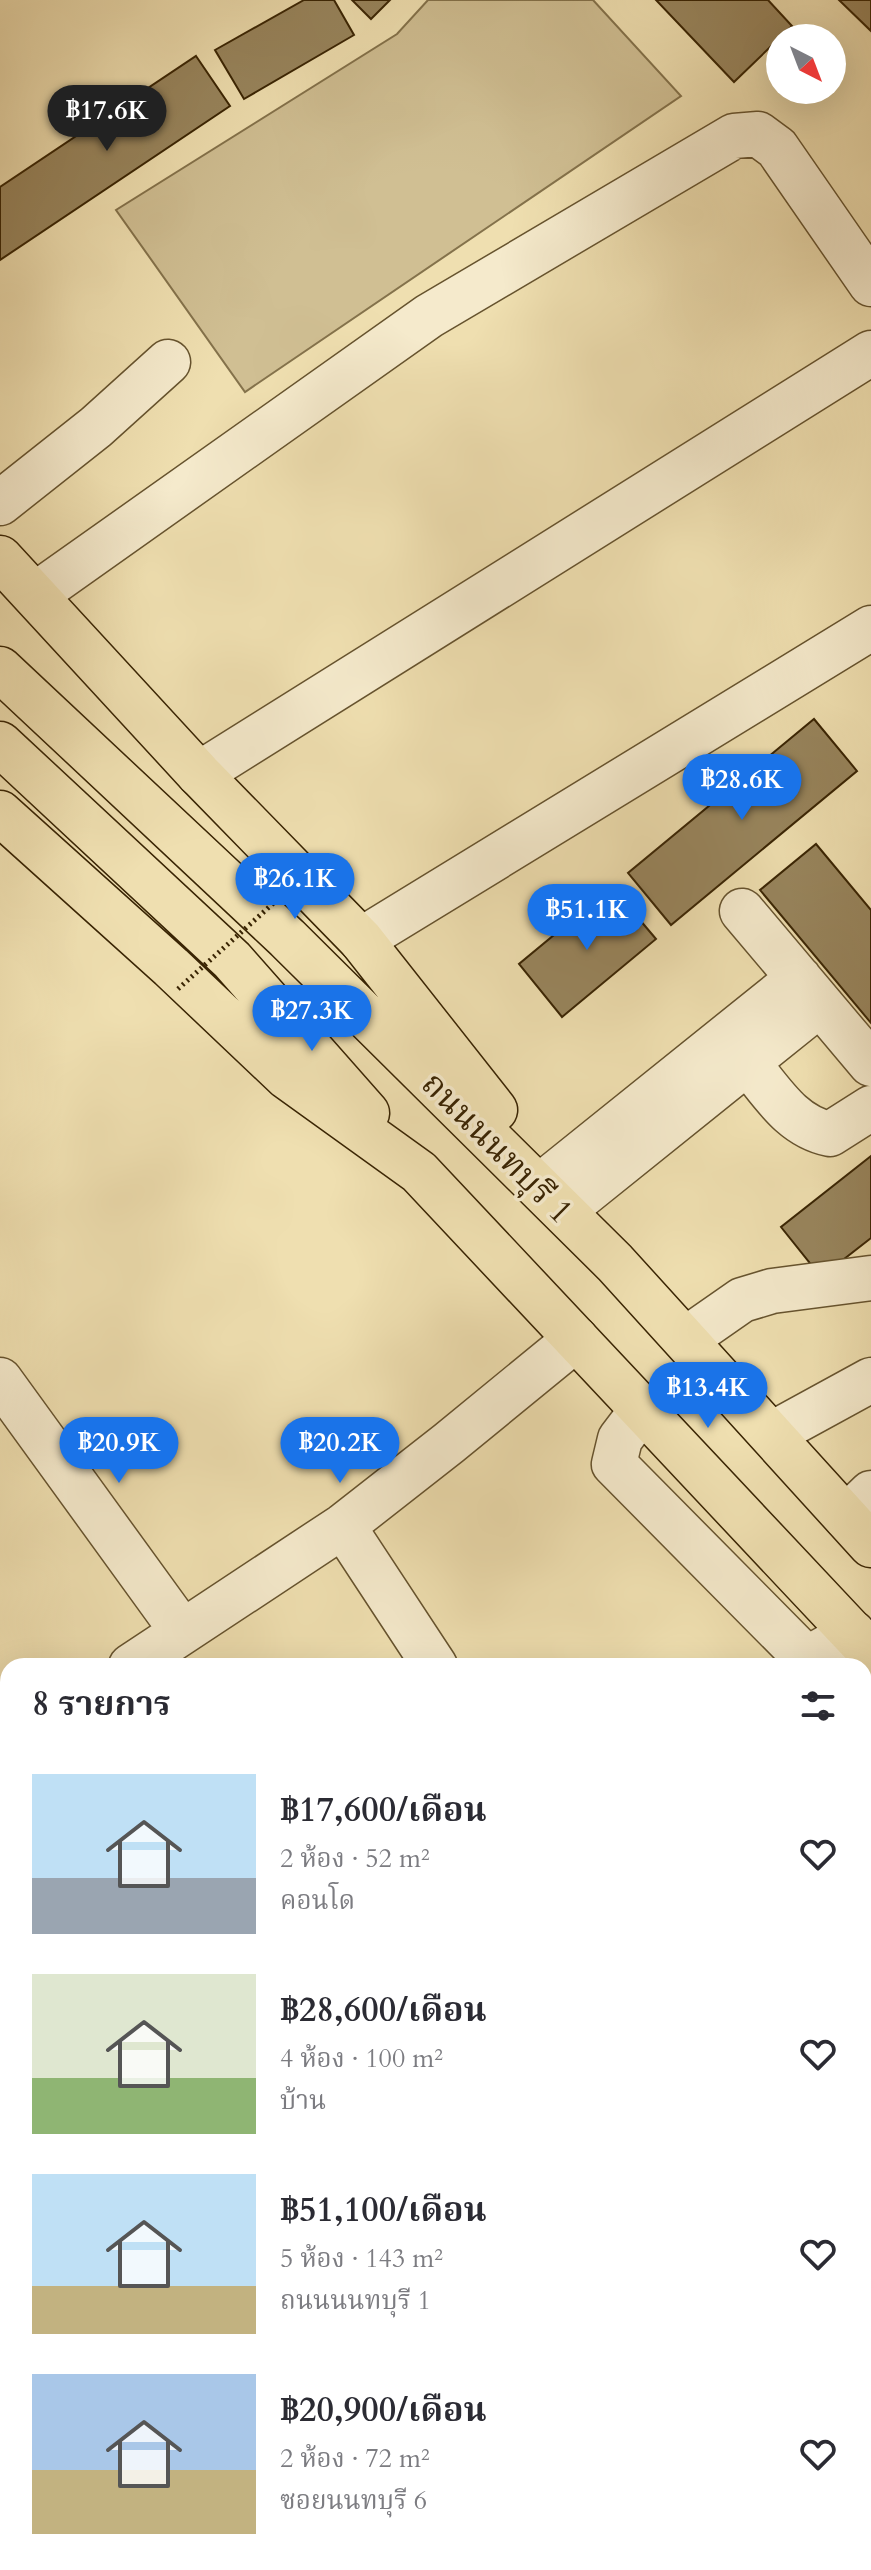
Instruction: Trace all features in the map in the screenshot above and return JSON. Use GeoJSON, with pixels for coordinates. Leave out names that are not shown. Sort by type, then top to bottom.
{"type":"FeatureCollection","features":[{"type":"Feature","properties":{"kind":"main road"},"geometry":{"type":"LineString","coordinates":[[0,558],[199,774],[361,940],[615,1263]]}},
{"type":"Feature","properties":{"kind":"main road","name":"ถนนนนทบุรี 1"},"geometry":{"type":"LineString","coordinates":[[0,669],[287,938],[615,1263],[772,1434],[863,1518]]}},
{"type":"Feature","properties":{"kind":"main road"},"geometry":{"type":"LineString","coordinates":[[0,744],[232,960],[419,1172],[862,1643]]}},
{"type":"Feature","properties":{"kind":"main road"},"geometry":{"type":"LineString","coordinates":[[0,813],[171,967],[287,1077],[419,1172]]}},
{"type":"Feature","properties":{"kind":"street"},"geometry":{"type":"LineString","coordinates":[[35,595],[429,316],[734,136],[758,134],[777,148],[871,284]]}},
{"type":"Feature","properties":{"kind":"street"},"geometry":{"type":"LineString","coordinates":[[199,774],[871,353]]}},
{"type":"Feature","properties":{"kind":"street"},"geometry":{"type":"LineString","coordinates":[[0,503],[96,427],[168,362]]}},
{"type":"Feature","properties":{"kind":"street"},"geometry":{"type":"LineString","coordinates":[[361,940],[871,628]]}},
{"type":"Feature","properties":{"kind":"street"},"geometry":{"type":"LineString","coordinates":[[742,911],[871,1064]]}},
{"type":"Feature","properties":{"kind":"street"},"geometry":{"type":"LineString","coordinates":[[560,1192],[747,1062],[809,991]]}},
{"type":"Feature","properties":{"kind":"street"},"geometry":{"type":"LineString","coordinates":[[560,1192],[809,991]]}},
{"type":"Feature","properties":{"kind":"street"},"geometry":{"type":"LineString","coordinates":[[747,1062],[797,1121],[812,1130],[830,1134],[871,1108]]}},
{"type":"Feature","properties":{"kind":"street"},"geometry":{"type":"LineString","coordinates":[[686,1339],[742,1300],[772,1291],[871,1278]]}},
{"type":"Feature","properties":{"kind":"street"},"geometry":{"type":"LineString","coordinates":[[143,1658],[343,1526],[576,1339]]}},
{"type":"Feature","properties":{"kind":"street"},"geometry":{"type":"LineString","coordinates":[[0,1380],[182,1631]]}},
{"type":"Feature","properties":{"kind":"street"},"geometry":{"type":"LineString","coordinates":[[772,1434],[871,1380]]}},
{"type":"Feature","properties":{"kind":"street"},"geometry":{"type":"LineString","coordinates":[[642,1410],[620,1439],[614,1464],[800,1652],[814,1655],[862,1643]]}},
{"type":"Feature","properties":{"kind":"street"},"geometry":{"type":"LineString","coordinates":[[343,1526],[430,1658]]}},
{"type":"Feature","properties":{"kind":"path"},"geometry":{"type":"LineString","coordinates":[[178,989],[307,873]]}},
{"type":"Feature","properties":{"kind":"shaded area"},"geometry":{"type":"Polygon","coordinates":[[[428,0],[593,0],[681,96],[245,392],[116,210],[397,34],[428,0]]]}},
{"type":"Feature","properties":{"kind":"building"},"geometry":{"type":"Polygon","coordinates":[[[304,0],[334,0],[354,35],[244,99],[215,50],[304,0]]]}},
{"type":"Feature","properties":{"kind":"building"},"geometry":{"type":"Polygon","coordinates":[[[352,0],[390,0],[371,19],[352,0]]]}},
{"type":"Feature","properties":{"kind":"building"},"geometry":{"type":"Polygon","coordinates":[[[656,0],[768,0],[790,24],[766,24],[766,51],[734,82],[656,0]]]}},
{"type":"Feature","properties":{"kind":"building"},"geometry":{"type":"Polygon","coordinates":[[[839,0],[871,0],[871,31],[839,0]]]}},
{"type":"Feature","properties":{"kind":"building"},"geometry":{"type":"Polygon","coordinates":[[[196,56],[230,106],[0,260],[0,187],[196,56]]]}},
{"type":"Feature","properties":{"kind":"building"},"geometry":{"type":"Polygon","coordinates":[[[814,719],[857,771],[671,925],[628,873],[814,719]]]}},
{"type":"Feature","properties":{"kind":"building"},"geometry":{"type":"Polygon","coordinates":[[[816,844],[871,910],[871,1023],[760,890],[816,844]]]}},
{"type":"Feature","properties":{"kind":"building"},"geometry":{"type":"Polygon","coordinates":[[[612,887],[656,939],[562,1017],[519,964],[612,887]]]}},
{"type":"Feature","properties":{"kind":"building"},"geometry":{"type":"Polygon","coordinates":[[[871,1156],[871,1238],[821,1277],[781,1227],[871,1156]]]}}]}
